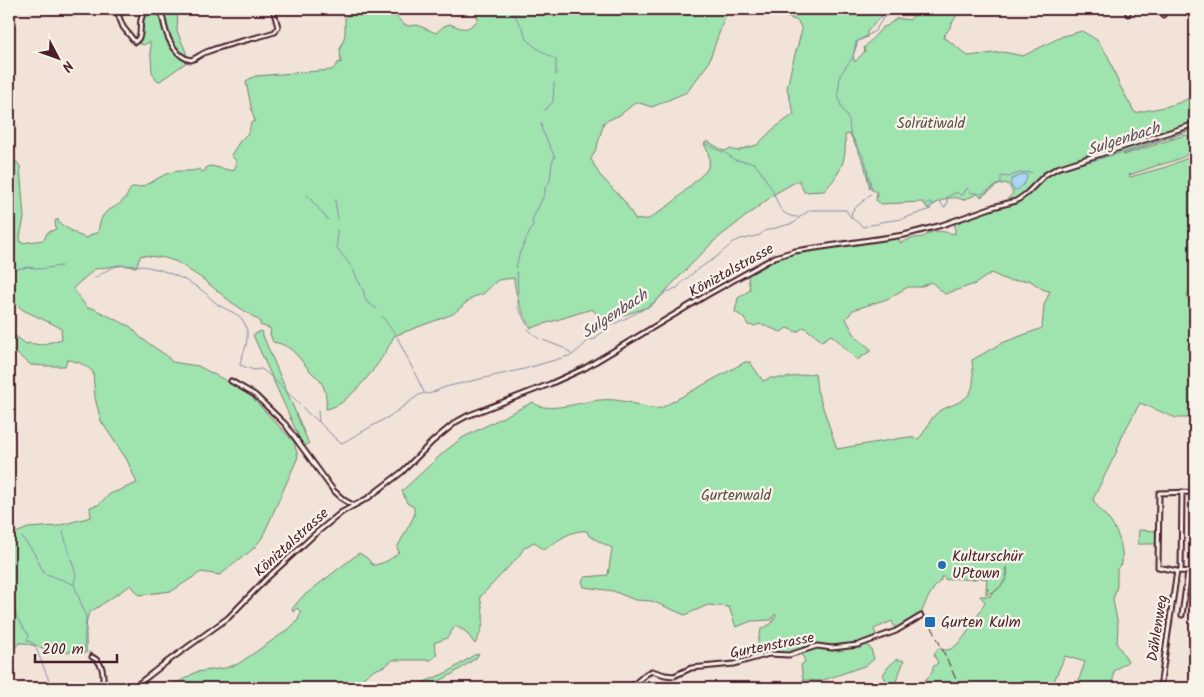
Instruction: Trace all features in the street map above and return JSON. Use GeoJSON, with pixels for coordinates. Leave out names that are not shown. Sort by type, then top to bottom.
{"type":"FeatureCollection","features":[{"type":"Feature","properties":{"kind":"street"},"geometry":{"type":"LineString","coordinates":[[9,14],[12,9]]}},
{"type":"Feature","properties":{"kind":"street"},"geometry":{"type":"LineString","coordinates":[[116,9],[124,27],[135,42],[140,36],[141,18],[148,9]]}},
{"type":"Feature","properties":{"kind":"street"},"geometry":{"type":"LineString","coordinates":[[159,9],[165,30],[173,46],[182,56],[191,60],[209,51],[254,36],[275,32],[278,27],[273,9]]}},
{"type":"Feature","properties":{"kind":"street"},"geometry":{"type":"LineString","coordinates":[[1128,9],[1128,14]]}},
{"type":"Feature","properties":{"kind":"street"},"geometry":{"type":"LineString","coordinates":[[1161,9],[1163,15]]}},
{"type":"Feature","properties":{"kind":"street","name":"Köniztalstrasse"},"geometry":{"type":"LineString","coordinates":[[133,688],[224,621],[290,556],[342,512],[368,498],[402,472],[433,440],[456,422],[585,368],[775,257],[795,251],[904,235],[948,223],[1016,201],[1045,174],[1057,168],[1195,124]]}},
{"type":"Feature","properties":{"kind":"street"},"geometry":{"type":"LineString","coordinates":[[231,381],[255,395],[285,424],[333,490],[344,500],[354,505]]}},
{"type":"Feature","properties":{"kind":"street","name":"Dählenweg"},"geometry":{"type":"LineString","coordinates":[[1160,688],[1179,571],[1182,492]]}},
{"type":"Feature","properties":{"kind":"street"},"geometry":{"type":"LineString","coordinates":[[1195,492],[1159,493],[1158,567],[1195,572]]}},
{"type":"Feature","properties":{"kind":"street","name":"Köniztalstrasse"},"geometry":{"type":"LineString","coordinates":[[342,512],[344,500]]}},
{"type":"Feature","properties":{"kind":"street"},"geometry":{"type":"LineString","coordinates":[[1182,615],[1188,572]]}},
{"type":"Feature","properties":{"kind":"street","name":"Gurtenstrasse"},"geometry":{"type":"LineString","coordinates":[[630,688],[652,671],[667,676],[674,676],[693,667],[734,664],[768,654],[788,656],[817,646],[832,648],[858,645],[896,631],[921,616]]}},
{"type":"Feature","properties":{"kind":"street"},"geometry":{"type":"LineString","coordinates":[[92,657],[101,666],[103,688]]}},
{"type":"Feature","properties":{"kind":"green space"},"geometry":{"type":"Polygon","coordinates":[[[149,9],[178,9],[177,31],[186,52],[187,62],[160,81],[156,80],[152,72],[150,42],[143,45],[139,43],[141,21],[149,9]]]}},
{"type":"Feature","properties":{"kind":"green space"},"geometry":{"type":"Polygon","coordinates":[[[364,9],[379,9],[397,17],[403,24],[409,26],[417,25],[436,33],[444,26],[450,24],[468,28],[478,20],[477,14],[481,9],[743,9],[737,14],[732,10],[726,14],[708,64],[687,92],[652,107],[636,102],[620,115],[604,122],[597,147],[591,159],[599,174],[625,202],[636,220],[649,219],[672,203],[706,171],[709,161],[704,144],[707,141],[724,151],[730,149],[738,151],[757,145],[772,130],[794,114],[787,88],[802,30],[798,21],[765,9],[891,9],[867,32],[867,37],[858,41],[853,56],[855,62],[865,51],[864,48],[883,27],[897,18],[909,20],[921,9],[962,9],[943,38],[968,56],[1003,52],[1023,56],[1063,36],[1082,31],[1097,40],[1108,56],[1119,84],[1135,113],[1181,102],[1195,94],[1195,129],[1123,154],[1185,135],[1192,138],[1195,142],[1195,147],[1192,151],[1176,160],[1160,165],[1159,163],[1159,165],[1129,175],[1130,177],[1166,167],[1195,155],[1195,291],[1187,294],[1195,324],[1195,418],[1176,418],[1140,403],[1123,434],[1116,453],[1093,499],[1113,526],[1119,538],[1122,551],[1122,564],[1117,569],[1117,586],[1113,600],[1118,625],[1117,644],[1128,661],[1114,671],[1112,688],[1077,685],[1085,662],[1065,656],[1051,688],[917,688],[932,673],[933,667],[938,663],[934,655],[938,648],[946,650],[952,648],[963,638],[985,602],[980,596],[991,596],[1001,586],[1006,579],[1008,570],[1007,566],[1005,571],[1007,568],[1006,577],[1001,585],[994,591],[986,594],[986,590],[989,589],[986,589],[987,579],[981,578],[981,575],[979,578],[971,579],[946,580],[944,577],[941,577],[941,580],[929,596],[921,614],[917,615],[919,617],[890,632],[895,628],[892,621],[874,629],[877,638],[857,644],[833,647],[823,646],[793,654],[775,653],[764,644],[761,646],[770,653],[762,654],[758,645],[761,629],[771,624],[776,616],[775,614],[771,620],[752,621],[736,627],[729,607],[708,605],[685,615],[652,601],[635,600],[613,591],[584,587],[582,581],[585,577],[608,575],[612,548],[589,536],[587,531],[581,531],[565,536],[544,550],[534,542],[524,548],[519,556],[480,597],[483,621],[481,632],[475,644],[465,631],[455,626],[447,638],[434,643],[437,655],[431,660],[393,660],[385,666],[372,671],[351,688],[169,688],[171,684],[177,683],[196,672],[238,664],[289,629],[298,620],[301,612],[297,608],[293,612],[292,609],[302,597],[359,553],[373,565],[393,557],[399,552],[397,548],[414,516],[414,507],[407,503],[402,491],[462,438],[533,402],[539,406],[555,407],[610,400],[624,401],[648,408],[661,408],[745,362],[750,362],[763,381],[770,378],[785,378],[815,373],[817,390],[837,449],[908,437],[918,439],[939,411],[957,403],[968,395],[973,385],[972,360],[1002,343],[1042,328],[1044,305],[1050,291],[1044,290],[1029,280],[1009,281],[991,273],[975,284],[945,294],[931,282],[921,287],[908,287],[887,299],[853,310],[846,319],[856,337],[872,350],[857,360],[831,335],[822,341],[804,327],[797,332],[787,328],[781,332],[760,324],[755,326],[748,325],[743,317],[735,312],[738,298],[750,290],[748,277],[752,271],[787,253],[898,236],[900,243],[913,238],[924,237],[931,232],[955,234],[955,221],[995,206],[1009,198],[1013,193],[1009,185],[1005,183],[996,186],[981,197],[978,194],[963,200],[950,198],[936,203],[928,209],[923,202],[881,204],[876,200],[877,192],[870,189],[864,163],[850,134],[845,135],[845,152],[842,166],[824,191],[804,192],[799,180],[776,193],[714,241],[651,306],[604,322],[592,309],[531,328],[519,304],[514,278],[498,280],[483,294],[473,297],[453,314],[394,336],[378,364],[357,389],[339,404],[326,409],[325,392],[320,379],[286,346],[273,342],[270,334],[271,329],[260,325],[260,321],[177,262],[165,258],[141,255],[136,267],[120,265],[95,269],[73,288],[87,308],[92,308],[131,327],[141,338],[167,356],[172,362],[198,366],[246,391],[294,442],[298,457],[262,538],[253,549],[220,575],[201,572],[172,591],[139,595],[131,585],[89,613],[86,628],[86,653],[74,651],[62,653],[24,643],[20,643],[11,651],[9,649],[9,536],[28,528],[57,526],[91,517],[90,507],[98,505],[110,494],[137,483],[127,460],[101,421],[95,398],[93,372],[81,363],[67,360],[65,366],[31,365],[9,348],[9,331],[26,344],[40,345],[62,339],[61,328],[23,310],[9,298],[9,159],[16,161],[20,166],[24,218],[20,237],[21,243],[44,240],[47,233],[56,229],[55,221],[58,219],[59,223],[78,235],[87,238],[92,234],[98,233],[102,217],[105,213],[121,202],[133,187],[142,186],[173,172],[200,169],[202,172],[206,170],[206,167],[211,166],[233,171],[236,161],[231,155],[240,141],[249,132],[251,123],[255,121],[246,81],[255,76],[332,70],[339,62],[341,63],[340,49],[345,35],[345,17],[364,9]]]}},
{"type":"Feature","properties":{"kind":"green space"},"geometry":{"type":"Polygon","coordinates":[[[261,331],[309,444],[303,446],[253,335],[261,331]]]}},
{"type":"Feature","properties":{"kind":"green space"},"geometry":{"type":"Polygon","coordinates":[[[1139,530],[1157,531],[1157,544],[1138,544],[1139,530]]]}},
{"type":"Feature","properties":{"kind":"green space"},"geometry":{"type":"Polygon","coordinates":[[[866,644],[871,649],[874,659],[867,665],[821,681],[803,680],[801,665],[805,662],[802,653],[818,647],[866,644]]]}},
{"type":"Feature","properties":{"kind":"green space"},"geometry":{"type":"Polygon","coordinates":[[[479,654],[461,669],[437,682],[410,688],[448,672],[474,655],[479,654]]]}},
{"type":"Feature","properties":{"kind":"green space"},"geometry":{"type":"Polygon","coordinates":[[[897,659],[904,661],[895,684],[887,683],[883,675],[888,667],[897,659]]]}},
{"type":"Feature","properties":{"kind":"water"},"geometry":{"type":"Polygon","coordinates":[[[1023,174],[1027,175],[1027,178],[1019,189],[1014,190],[1010,183],[1012,179],[1023,174]]]}},
{"type":"Feature","properties":{"kind":"waterway"},"geometry":{"type":"LineString","coordinates":[[511,9],[524,31],[525,37],[535,47],[556,60],[556,75]]}},
{"type":"Feature","properties":{"kind":"waterway"},"geometry":{"type":"LineString","coordinates":[[872,189],[865,160],[850,132],[849,121],[841,106],[838,94],[840,75],[853,57],[856,42],[875,31],[883,18],[896,9]]}},
{"type":"Feature","properties":{"kind":"waterway"},"geometry":{"type":"LineString","coordinates":[[544,111],[553,102],[554,83]]}},
{"type":"Feature","properties":{"kind":"waterway"},"geometry":{"type":"LineString","coordinates":[[516,267],[520,252],[533,225],[532,220],[544,195],[546,186],[550,181],[552,162],[555,157],[542,130],[541,122]]}},
{"type":"Feature","properties":{"kind":"waterway","name":"Sulgenbach"},"geometry":{"type":"LineString","coordinates":[[1058,170],[1128,151],[1195,127]]}},
{"type":"Feature","properties":{"kind":"waterway"},"geometry":{"type":"LineString","coordinates":[[705,144],[723,152]]}},
{"type":"Feature","properties":{"kind":"waterway"},"geometry":{"type":"LineString","coordinates":[[724,152],[735,160],[754,163],[770,186],[782,211],[791,216],[798,217]]}},
{"type":"Feature","properties":{"kind":"waterway","name":"Sulgenbach"},"geometry":{"type":"LineString","coordinates":[[870,225],[902,219],[931,209],[926,204],[928,203],[934,204],[940,201],[944,208],[947,204],[947,197],[957,192],[963,195],[967,188],[972,193],[978,193],[981,197],[982,193],[1001,183],[1001,176],[1008,177],[1019,173],[1032,173]]}},
{"type":"Feature","properties":{"kind":"waterway"},"geometry":{"type":"LineString","coordinates":[[851,217],[852,211],[871,194]]}},
{"type":"Feature","properties":{"kind":"waterway"},"geometry":{"type":"LineString","coordinates":[[307,195],[328,220]]}},
{"type":"Feature","properties":{"kind":"waterway"},"geometry":{"type":"LineString","coordinates":[[335,200],[338,219]]}},
{"type":"Feature","properties":{"kind":"waterway","name":"Sulgenbach"},"geometry":{"type":"LineString","coordinates":[[318,411],[319,422],[342,443],[390,416],[424,393],[429,394],[445,387],[524,369],[572,355],[588,340],[596,339],[597,336],[606,330],[605,328],[645,308],[667,291],[677,288],[694,272],[735,242],[760,235],[764,231],[794,223],[810,210],[846,210],[863,227],[867,226]]}},
{"type":"Feature","properties":{"kind":"waterway"},"geometry":{"type":"LineString","coordinates":[[337,230],[337,248],[351,266],[363,290],[366,301],[377,309]]}},
{"type":"Feature","properties":{"kind":"waterway"},"geometry":{"type":"LineString","coordinates":[[95,278],[107,270],[129,265],[161,270],[191,284],[217,304],[236,314],[245,324],[247,339],[240,365],[254,370],[261,369],[300,404]]}},
{"type":"Feature","properties":{"kind":"waterway"},"geometry":{"type":"LineString","coordinates":[[9,270],[61,266]]}},
{"type":"Feature","properties":{"kind":"waterway"},"geometry":{"type":"LineString","coordinates":[[517,272],[518,293]]}},
{"type":"Feature","properties":{"kind":"waterway"},"geometry":{"type":"LineString","coordinates":[[518,301],[518,307],[527,325]]}},
{"type":"Feature","properties":{"kind":"waterway"},"geometry":{"type":"LineString","coordinates":[[382,316],[395,334]]}},
{"type":"Feature","properties":{"kind":"waterway"},"geometry":{"type":"LineString","coordinates":[[528,329],[539,339]]}},
{"type":"Feature","properties":{"kind":"waterway"},"geometry":{"type":"LineString","coordinates":[[397,337],[424,392]]}},
{"type":"Feature","properties":{"kind":"waterway"},"geometry":{"type":"LineString","coordinates":[[543,340],[566,349],[571,354]]}},
{"type":"Feature","properties":{"kind":"waterway"},"geometry":{"type":"LineString","coordinates":[[302,407],[310,415]]}},
{"type":"Feature","properties":{"kind":"waterway","name":"Sulgenbach"},"geometry":{"type":"LineString","coordinates":[[312,416],[319,422]]}},
{"type":"Feature","properties":{"kind":"waterway"},"geometry":{"type":"LineString","coordinates":[[63,532],[76,575],[74,584],[86,617],[84,650]]}},
{"type":"Feature","properties":{"kind":"waterway"},"geometry":{"type":"LineString","coordinates":[[22,537],[34,553],[44,573],[73,584]]}},
{"type":"Feature","properties":{"kind":"waterway"},"geometry":{"type":"LineString","coordinates":[[9,601],[15,607],[16,616],[29,636],[27,640],[36,645]]}},
{"type":"Feature","properties":{"kind":"waterway"},"geometry":{"type":"LineString","coordinates":[[36,648],[52,688]]}},
{"type":"Feature","properties":{"kind":"waterway"},"geometry":{"type":"LineString","coordinates":[[88,652],[99,658],[104,666],[105,688]]}},
{"type":"Feature","properties":{"kind":"waterway"},"geometry":{"type":"LineString","coordinates":[[40,688],[51,686]]}},
{"type":"Feature","properties":{"kind":"railway"},"geometry":{"type":"LineString","coordinates":[[932,627],[960,688]]}},
{"type":"Feature","properties":{"kind":"place","name":"Kulturschür UPtown"},"geometry":{"type":"Point","coordinates":[942,565]}},
{"type":"Feature","properties":{"kind":"place","name":"Gurten Kulm"},"geometry":{"type":"Point","coordinates":[930,622]}},
{"type":"Feature","properties":{"kind":"park label","name":"Solrütiwald"},"geometry":{"type":"Point","coordinates":[931,123]}},
{"type":"Feature","properties":{"kind":"park label","name":"Gurtenwald"},"geometry":{"type":"Point","coordinates":[736,495]}}]}
